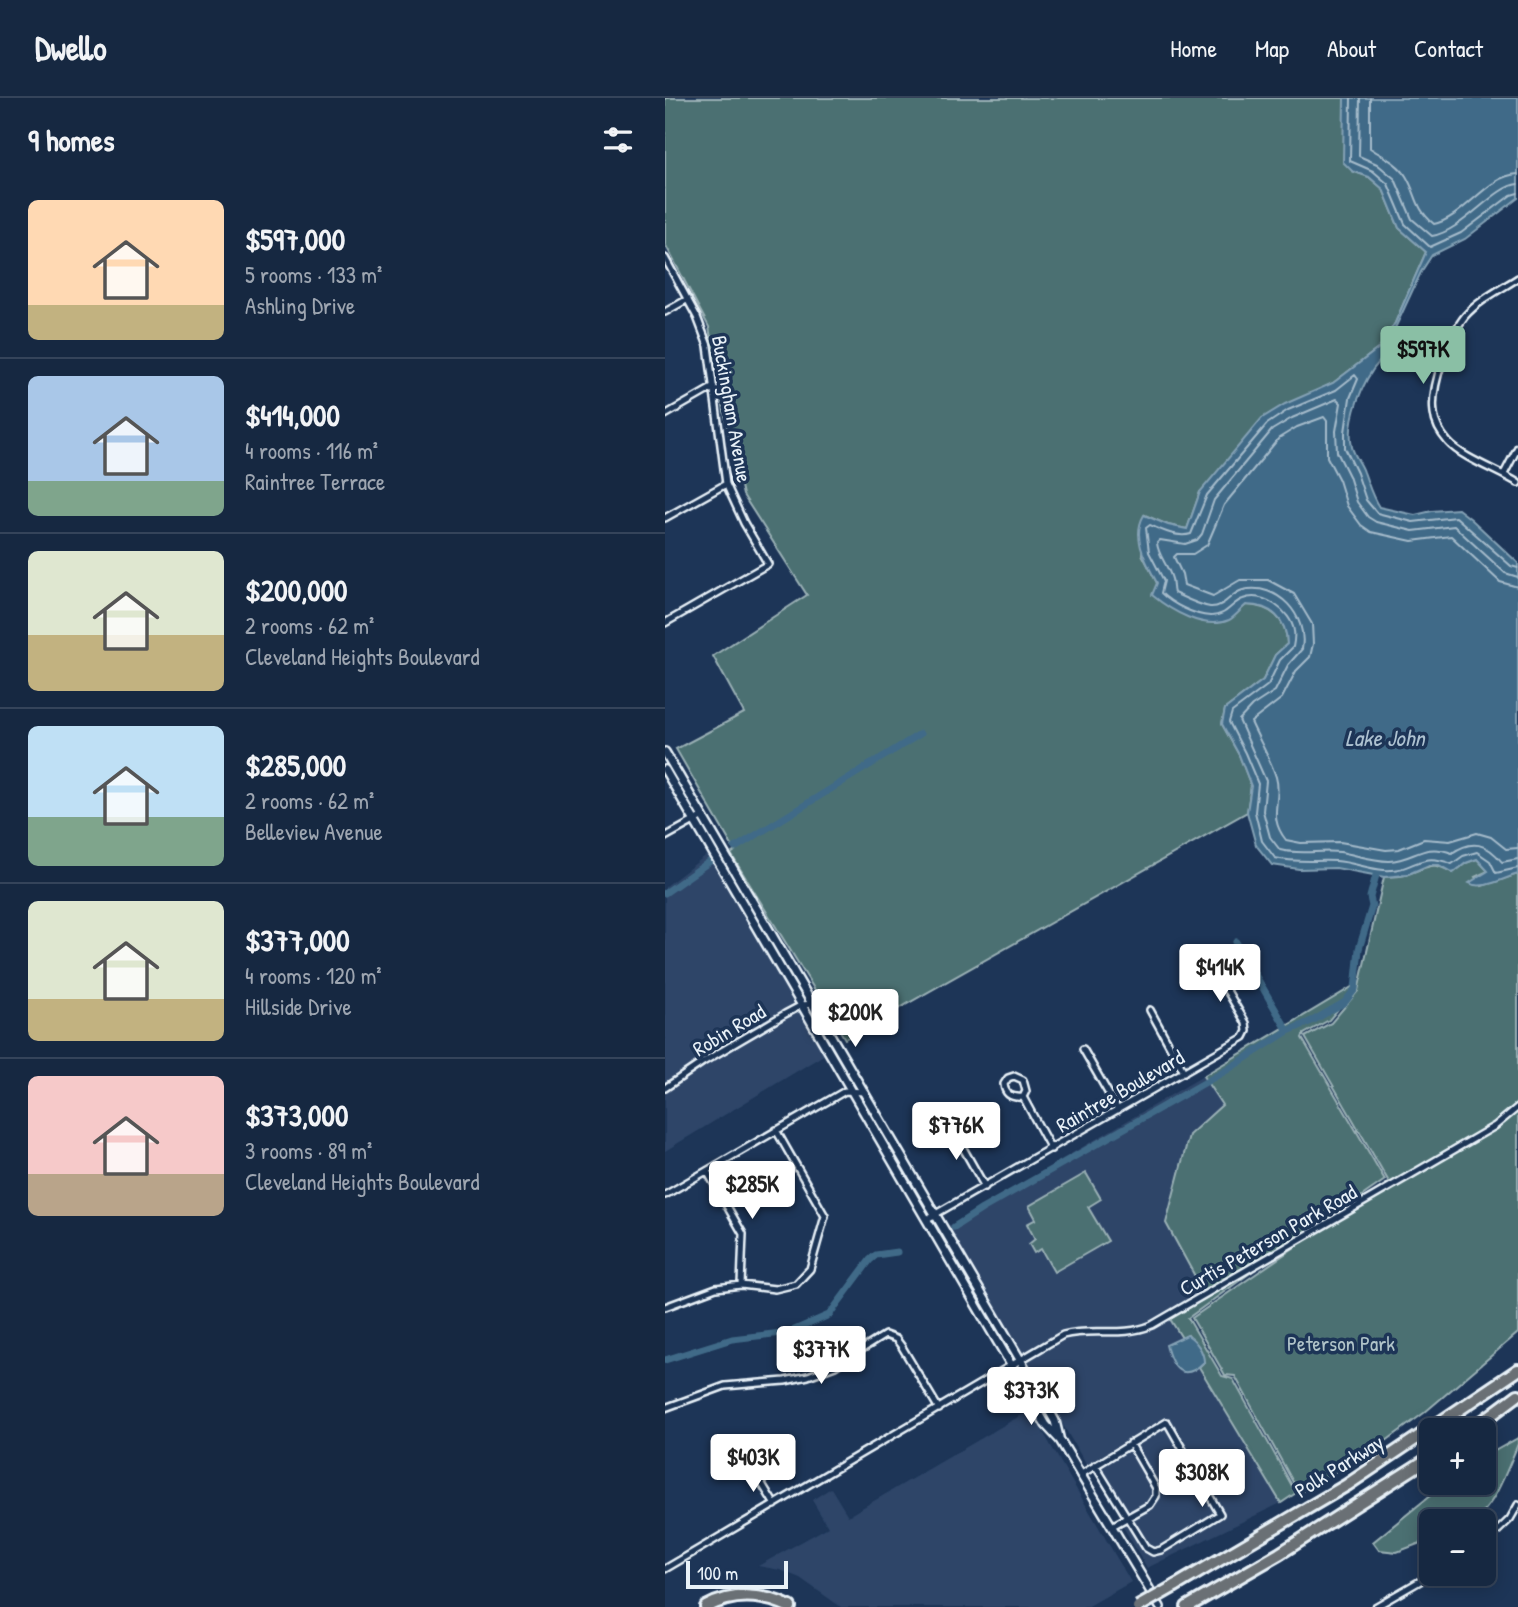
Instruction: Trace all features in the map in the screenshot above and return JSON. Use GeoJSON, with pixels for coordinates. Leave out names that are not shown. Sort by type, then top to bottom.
{"type":"FeatureCollection","features":[{"type":"Feature","properties":{"kind":"highway","name":"Polk Parkway"},"geometry":{"type":"LineString","coordinates":[[1138,1607],[1347,1485],[1518,1370]]}},
{"type":"Feature","properties":{"kind":"highway"},"geometry":{"type":"LineString","coordinates":[[1487,1418],[1518,1395]]}},
{"type":"Feature","properties":{"kind":"highway","name":"Polk Parkway"},"geometry":{"type":"LineString","coordinates":[[1188,1607],[1279,1554],[1419,1465]]}},
{"type":"Feature","properties":{"kind":"highway"},"geometry":{"type":"LineString","coordinates":[[706,1607],[750,1595],[770,1598],[790,1607]]}},
{"type":"Feature","properties":{"kind":"street","name":"Buckingham Avenue"},"geometry":{"type":"LineString","coordinates":[[665,258],[704,334],[711,360],[726,484],[744,523],[768,564],[665,623]]}},
{"type":"Feature","properties":{"kind":"street"},"geometry":{"type":"LineString","coordinates":[[1518,278],[1466,316],[1447,348],[1434,398],[1436,423],[1450,445],[1518,483]]}},
{"type":"Feature","properties":{"kind":"street"},"geometry":{"type":"LineString","coordinates":[[665,312],[688,299]]}},
{"type":"Feature","properties":{"kind":"street"},"geometry":{"type":"LineString","coordinates":[[665,415],[714,387]]}},
{"type":"Feature","properties":{"kind":"street"},"geometry":{"type":"LineString","coordinates":[[1504,474],[1518,447]]}},
{"type":"Feature","properties":{"kind":"street"},"geometry":{"type":"LineString","coordinates":[[665,518],[726,484]]}},
{"type":"Feature","properties":{"kind":"street"},"geometry":{"type":"LineString","coordinates":[[665,752],[1021,1361],[1055,1421],[1059,1440]]}},
{"type":"Feature","properties":{"kind":"street"},"geometry":{"type":"LineString","coordinates":[[665,770],[1046,1425],[1059,1440],[1160,1607]]}},
{"type":"Feature","properties":{"kind":"street"},"geometry":{"type":"LineString","coordinates":[[665,837],[703,816]]}},
{"type":"Feature","properties":{"kind":"street"},"geometry":{"type":"LineString","coordinates":[[721,865],[729,861]]}},
{"type":"Feature","properties":{"kind":"street"},"geometry":{"type":"LineString","coordinates":[[744,906],[752,902]]}},
{"type":"Feature","properties":{"kind":"street","name":"Raintree Boulevard"},"geometry":{"type":"LineString","coordinates":[[927,1219],[1244,1037],[1247,1025],[1216,972]]}},
{"type":"Feature","properties":{"kind":"street","name":"Robin Road"},"geometry":{"type":"LineString","coordinates":[[665,1088],[703,1062],[803,1005],[813,1004]]}},
{"type":"Feature","properties":{"kind":"street"},"geometry":{"type":"LineString","coordinates":[[1150,1010],[1184,1072]]}},
{"type":"Feature","properties":{"kind":"street"},"geometry":{"type":"LineString","coordinates":[[1083,1049],[1118,1110]]}},
{"type":"Feature","properties":{"kind":"street"},"geometry":{"type":"LineString","coordinates":[[1019,1076],[1023,1080],[1026,1091],[1023,1097],[1011,1097],[1007,1094],[1004,1084],[1008,1078],[1019,1076]]}},
{"type":"Feature","properties":{"kind":"street"},"geometry":{"type":"LineString","coordinates":[[665,1195],[845,1091],[865,1092]]}},
{"type":"Feature","properties":{"kind":"street"},"geometry":{"type":"LineString","coordinates":[[1023,1097],[1051,1149]]}},
{"type":"Feature","properties":{"kind":"street","name":"Curtis Peterson Park Road"},"geometry":{"type":"LineString","coordinates":[[665,1569],[1063,1335],[1139,1331],[1152,1325],[1495,1126],[1518,1107]]}},
{"type":"Feature","properties":{"kind":"street"},"geometry":{"type":"LineString","coordinates":[[950,1125],[985,1186]]}},
{"type":"Feature","properties":{"kind":"street"},"geometry":{"type":"LineString","coordinates":[[665,1307],[701,1292],[741,1285],[775,1289],[796,1284],[810,1269],[825,1223],[823,1211],[776,1130]]}},
{"type":"Feature","properties":{"kind":"street"},"geometry":{"type":"LineString","coordinates":[[707,1171],[743,1234],[741,1285]]}},
{"type":"Feature","properties":{"kind":"street"},"geometry":{"type":"LineString","coordinates":[[665,1408],[725,1386],[785,1381],[824,1371],[885,1335],[896,1339],[902,1347],[939,1409]]}},
{"type":"Feature","properties":{"kind":"street"},"geometry":{"type":"LineString","coordinates":[[1080,1475],[1095,1465],[1130,1443],[1167,1422],[1220,1514],[1161,1550],[1153,1552],[1146,1548],[1095,1465]]}},
{"type":"Feature","properties":{"kind":"street"},"geometry":{"type":"LineString","coordinates":[[1112,1526],[1150,1505],[1157,1492],[1130,1443]]}},
{"type":"Feature","properties":{"kind":"street"},"geometry":{"type":"LineString","coordinates":[[753,1469],[775,1505]]}},
{"type":"Feature","properties":{"kind":"street"},"geometry":{"type":"LineString","coordinates":[[1496,1532],[1517,1508]]}},
{"type":"Feature","properties":{"kind":"street"},"geometry":{"type":"LineString","coordinates":[[1375,1607],[1419,1582]]}},
{"type":"Feature","properties":{"kind":"shaded area"},"geometry":{"type":"Polygon","coordinates":[[[709,853],[797,1003],[701,1059],[665,1084],[665,887],[709,853]]]}},
{"type":"Feature","properties":{"kind":"shaded area"},"geometry":{"type":"Polygon","coordinates":[[[801,1010],[827,1053],[665,1151],[665,1093],[705,1066],[801,1010]]]}},
{"type":"Feature","properties":{"kind":"shaded area"},"geometry":{"type":"Polygon","coordinates":[[[1203,1076],[1223,1105],[1189,1135],[1166,1223],[1203,1291],[1138,1327],[1109,1330],[1070,1329],[1022,1356],[947,1227],[1203,1076]]]}},
{"type":"Feature","properties":{"kind":"shaded area"},"geometry":{"type":"Polygon","coordinates":[[[1170,1319],[1182,1338],[1170,1343],[1185,1373],[1199,1367],[1281,1503],[1147,1568],[1122,1525],[1127,1522],[1144,1550],[1154,1555],[1163,1553],[1223,1517],[1223,1512],[1170,1420],[1164,1418],[1087,1466],[1026,1362],[1064,1339],[1140,1334],[1170,1319]]]}},
{"type":"Feature","properties":{"kind":"shaded area"},"geometry":{"type":"Polygon","coordinates":[[[1030,1410],[1131,1582],[1087,1607],[841,1607],[800,1578],[780,1570],[758,1566],[828,1527],[812,1500],[831,1488],[848,1516],[1030,1410]]]}},
{"type":"Feature","properties":{"kind":"shaded area"},"geometry":{"type":"Polygon","coordinates":[[[1166,1427],[1216,1512],[1153,1548],[1133,1519],[1158,1502],[1160,1491],[1135,1444],[1166,1427]]]}},
{"type":"Feature","properties":{"kind":"shaded area"},"geometry":{"type":"Polygon","coordinates":[[[1129,1448],[1153,1492],[1147,1502],[1128,1513],[1100,1466],[1129,1448]]]}},
{"type":"Feature","properties":{"kind":"green space"},"geometry":{"type":"Polygon","coordinates":[[[665,98],[1344,98],[1352,171],[1369,177],[1383,189],[1399,228],[1426,252],[1395,323],[1379,348],[1333,383],[1317,391],[1200,492],[1187,529],[1168,525],[1145,515],[1142,554],[1157,583],[1229,619],[1246,605],[1263,608],[1276,616],[1284,628],[1287,644],[1275,655],[1263,680],[1225,709],[1222,724],[1239,755],[1251,786],[1247,812],[845,1039],[731,854],[735,851],[676,749],[744,713],[713,656],[807,595],[743,495],[709,327],[665,244],[665,98]]]}},
{"type":"Feature","properties":{"kind":"green space","name":"Peterson Park"},"geometry":{"type":"Polygon","coordinates":[[[1477,859],[1488,871],[1475,877],[1482,886],[1518,874],[1518,1333],[1424,1413],[1382,1444],[1299,1493],[1235,1376],[1225,1375],[1192,1318],[1389,1182],[1305,1037],[1331,1023],[1358,991],[1384,877],[1405,875],[1430,866],[1453,873],[1477,859]]]}},
{"type":"Feature","properties":{"kind":"green space"},"geometry":{"type":"Polygon","coordinates":[[[1357,984],[1329,1020],[1304,1034],[1302,1038],[1385,1180],[1336,1214],[1203,1291],[1166,1223],[1189,1135],[1222,1105],[1203,1076],[1357,984]]]}},
{"type":"Feature","properties":{"kind":"green space"},"geometry":{"type":"Polygon","coordinates":[[[1086,1173],[1101,1199],[1088,1207],[1108,1241],[1054,1272],[1041,1249],[1034,1253],[1029,1244],[1035,1239],[1027,1224],[1036,1219],[1029,1206],[1086,1173]]]}},
{"type":"Feature","properties":{"kind":"green space"},"geometry":{"type":"Polygon","coordinates":[[[1253,1271],[1188,1318],[1222,1376],[1233,1379],[1296,1493],[1281,1503],[1199,1367],[1204,1362],[1188,1335],[1182,1338],[1170,1319],[1253,1271]]]}},
{"type":"Feature","properties":{"kind":"green space"},"geometry":{"type":"Polygon","coordinates":[[[1518,1438],[1518,1444],[1496,1492],[1496,1450],[1518,1438]]]}},
{"type":"Feature","properties":{"kind":"green space"},"geometry":{"type":"Polygon","coordinates":[[[1431,1495],[1495,1495],[1485,1509],[1419,1509],[1419,1544],[1397,1552],[1379,1550],[1373,1542],[1431,1495]]]}},
{"type":"Feature","properties":{"kind":"water","name":"Lake John"},"geometry":{"type":"Polygon","coordinates":[[[1344,98],[1518,98],[1518,198],[1465,239],[1432,255],[1421,272],[1380,361],[1362,389],[1351,425],[1353,450],[1379,507],[1415,515],[1458,509],[1518,563],[1518,874],[1487,885],[1469,883],[1488,871],[1477,859],[1453,873],[1439,865],[1429,865],[1406,875],[1384,877],[1336,868],[1299,869],[1272,865],[1256,845],[1247,812],[1251,786],[1239,755],[1222,724],[1225,709],[1263,680],[1275,655],[1287,644],[1284,627],[1276,615],[1255,606],[1246,605],[1229,620],[1219,623],[1198,621],[1168,607],[1152,595],[1157,583],[1139,541],[1140,523],[1144,515],[1187,529],[1200,492],[1262,418],[1285,404],[1333,383],[1379,348],[1395,323],[1426,252],[1399,228],[1383,189],[1369,177],[1352,171],[1343,162],[1344,98]]]}},
{"type":"Feature","properties":{"kind":"water"},"geometry":{"type":"Polygon","coordinates":[[[1187,1335],[1199,1347],[1204,1362],[1190,1372],[1184,1372],[1175,1366],[1166,1345],[1187,1335]]]}},
{"type":"Feature","properties":{"kind":"waterway"},"geometry":{"type":"LineString","coordinates":[[735,848],[920,734]]}},
{"type":"Feature","properties":{"kind":"waterway"},"geometry":{"type":"LineString","coordinates":[[665,893],[709,862]]}},
{"type":"Feature","properties":{"kind":"waterway"},"geometry":{"type":"LineString","coordinates":[[954,1227],[1227,1070],[1288,1031],[1345,1002],[1355,989],[1359,949],[1372,906],[1370,897],[1376,875]]}},
{"type":"Feature","properties":{"kind":"waterway"},"geometry":{"type":"LineString","coordinates":[[1236,942],[1288,1031]]}},
{"type":"Feature","properties":{"kind":"waterway"},"geometry":{"type":"LineString","coordinates":[[665,1360],[732,1339],[790,1332],[829,1315],[870,1260],[876,1255],[897,1252]]}}]}
